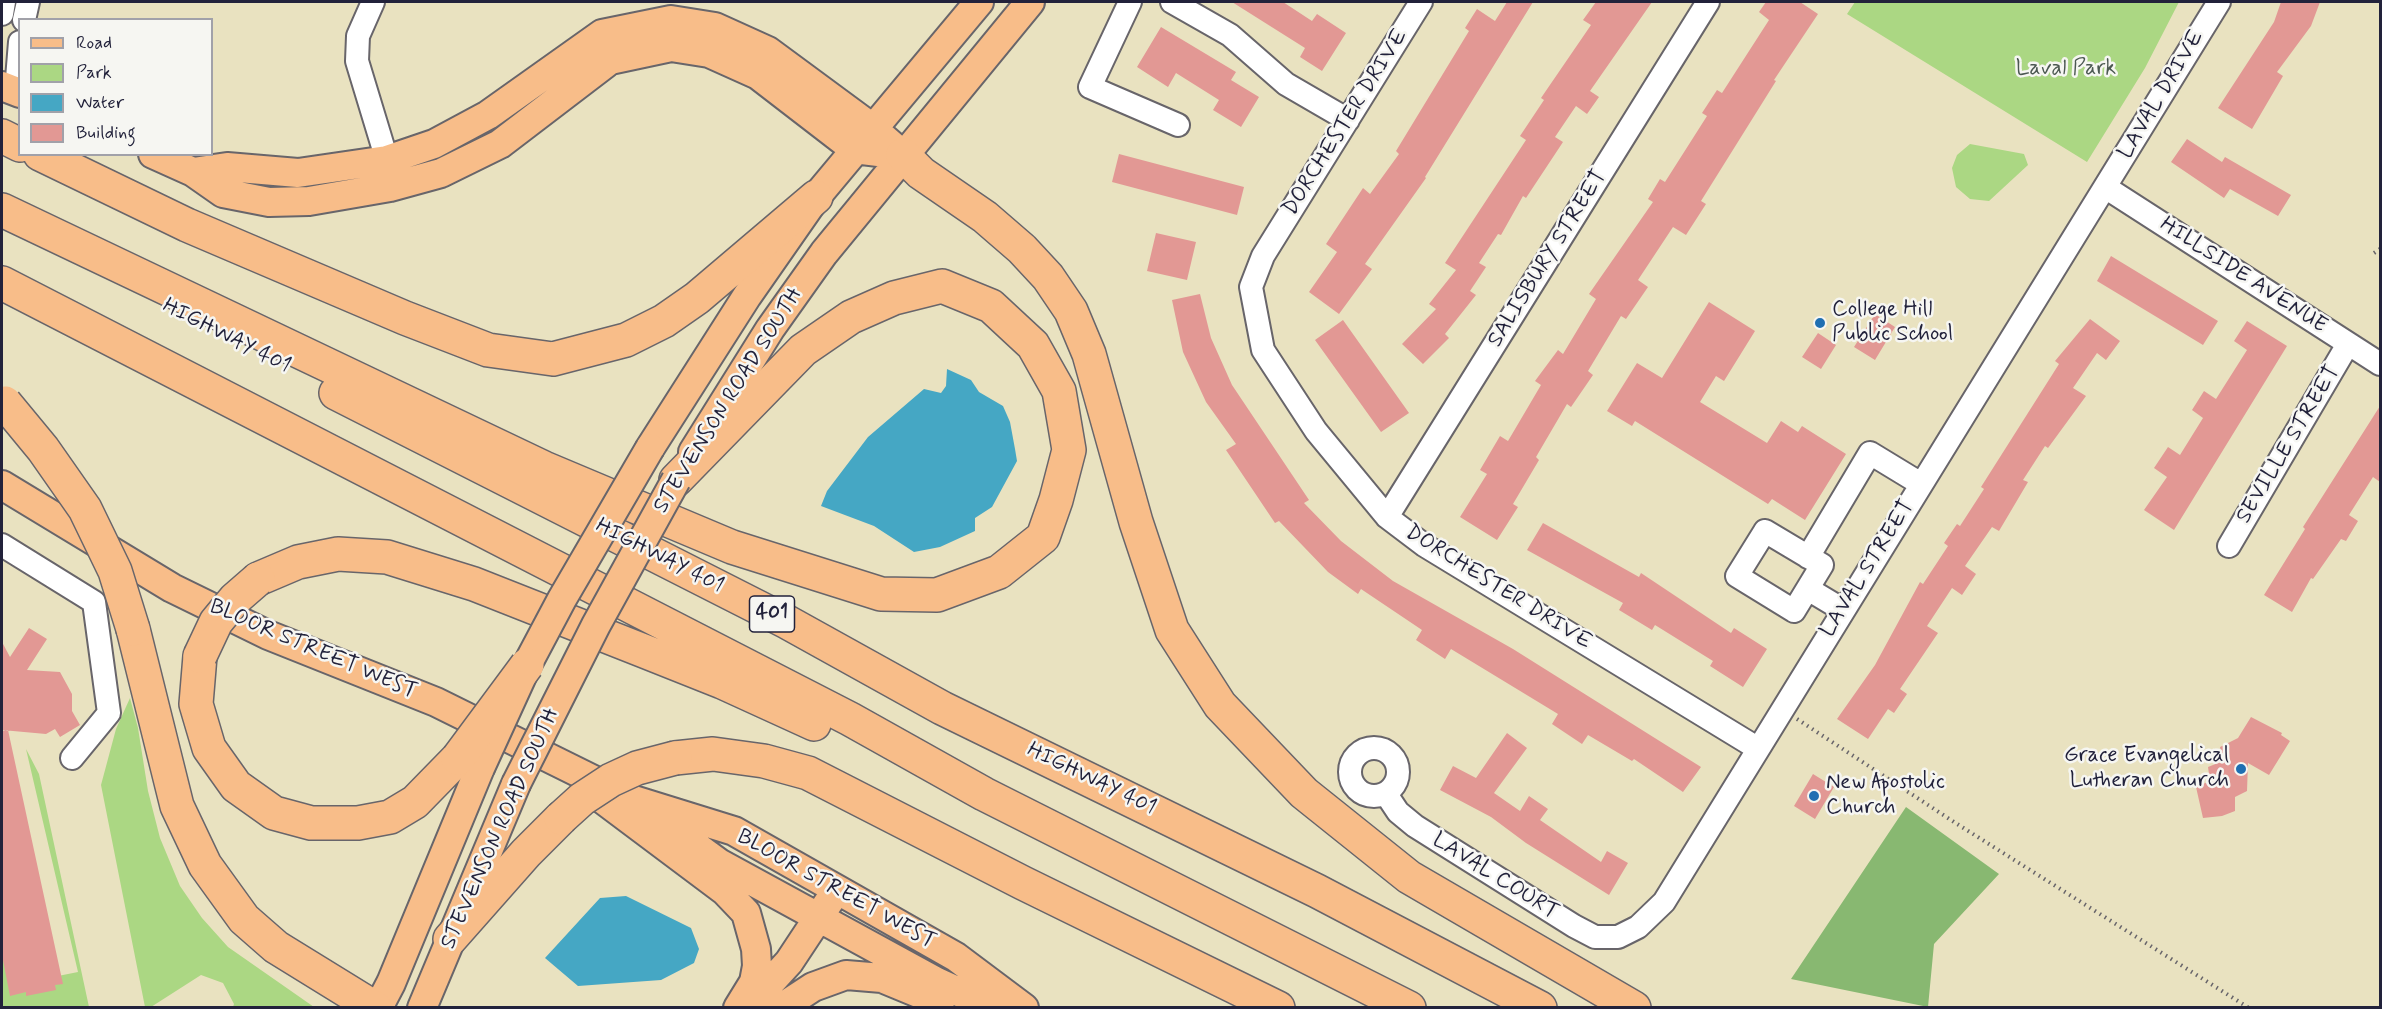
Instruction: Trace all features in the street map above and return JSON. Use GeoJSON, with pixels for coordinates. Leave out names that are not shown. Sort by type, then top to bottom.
{"type":"FeatureCollection","features":[{"type":"Feature","properties":{"kind":"highway"},"geometry":{"type":"LineString","coordinates":[[2,136],[18,144]]}},
{"type":"Feature","properties":{"kind":"highway"},"geometry":{"type":"LineString","coordinates":[[903,155],[921,173],[985,217],[1022,249],[1048,277],[1071,311],[1089,354],[1136,522],[1173,630],[1220,705],[1304,793],[1409,877],[1634,1008]]}},
{"type":"Feature","properties":{"kind":"highway"},"geometry":{"type":"LineString","coordinates":[[44,156],[187,225],[405,318],[488,350],[553,359],[626,340],[664,321],[696,298],[816,197]]}},
{"type":"Feature","properties":{"kind":"highway"},"geometry":{"type":"LineString","coordinates":[[2,210],[544,468],[732,548],[881,594],[937,595],[999,572],[1043,537],[1056,500],[1069,450],[1059,392],[1033,345],[991,306],[942,286],[894,298],[862,312],[803,350],[676,480]]}},
{"type":"Feature","properties":{"kind":"highway","name":"HIGHWAY 401"},"geometry":{"type":"LineString","coordinates":[[2,223],[787,622],[942,708],[1317,891],[1540,1008]]}},
{"type":"Feature","properties":{"kind":"highway","name":"401"},"geometry":{"type":"LineString","coordinates":[[2,283],[850,719],[984,794],[1409,1008]]}},
{"type":"Feature","properties":{"kind":"highway"},"geometry":{"type":"LineString","coordinates":[[3,401],[43,449],[85,509],[115,571],[133,629],[177,806],[204,865],[244,919],[276,947],[381,999]]}},
{"type":"Feature","properties":{"kind":"highway"},"geometry":{"type":"LineString","coordinates":[[527,665],[469,763],[390,817],[358,823],[311,823],[274,813],[236,786],[209,748],[195,704],[200,656],[216,622],[235,599],[258,579],[298,562],[338,554],[387,556],[474,584],[689,669],[810,723],[984,794]]}},
{"type":"Feature","properties":{"kind":"highway"},"geometry":{"type":"LineString","coordinates":[[450,939],[526,853],[582,799],[611,780],[637,768],[675,758],[713,754],[764,761],[808,773],[1023,883],[1278,1008]]}},
{"type":"Feature","properties":{"kind":"main road","name":"STEVENSON ROAD SOUTH"},"geometry":{"type":"LineString","coordinates":[[527,665],[562,599],[650,448],[747,296],[816,197],[871,127],[979,2]]}},
{"type":"Feature","properties":{"kind":"main road","name":"STEVENSON ROAD SOUTH"},"geometry":{"type":"LineString","coordinates":[[428,1006],[450,939],[516,784],[596,625],[676,480],[770,329],[824,253],[1030,2]]}},
{"type":"Feature","properties":{"kind":"main road"},"geometry":{"type":"LineString","coordinates":[[193,172],[227,167],[298,173],[387,160],[434,144],[489,115],[602,34],[671,20],[715,27],[768,51],[871,127],[903,155]]}},
{"type":"Feature","properties":{"kind":"main road"},"geometry":{"type":"LineString","coordinates":[[157,156],[193,172],[223,193],[269,202],[309,201],[390,187],[441,173],[500,144],[610,60],[670,47],[709,53],[758,75],[854,149],[903,155]]}},
{"type":"Feature","properties":{"kind":"main road","name":"BLOOR STREET WEST"},"geometry":{"type":"LineString","coordinates":[[4,493],[172,588],[268,635],[436,702],[559,766],[633,800],[734,831],[956,957],[1024,1008]]}},
{"type":"Feature","properties":{"kind":"main road","name":"STEVENSON ROAD SOUTH"},"geometry":{"type":"LineString","coordinates":[[381,999],[469,763]]}},
{"type":"Feature","properties":{"kind":"main road"},"geometry":{"type":"LineString","coordinates":[[559,766],[725,891],[746,914],[756,949],[757,966],[754,982],[738,1008]]}},
{"type":"Feature","properties":{"kind":"main road","name":"BLOOR STREET WEST"},"geometry":{"type":"LineString","coordinates":[[633,800],[719,863],[937,982],[993,1008]]}},
{"type":"Feature","properties":{"kind":"main road"},"geometry":{"type":"LineString","coordinates":[[779,1008],[846,893]]}},
{"type":"Feature","properties":{"kind":"main road"},"geometry":{"type":"LineString","coordinates":[[747,1008],[774,982],[828,921]]}},
{"type":"Feature","properties":{"kind":"main road"},"geometry":{"type":"LineString","coordinates":[[779,1008],[830,980],[859,975],[882,978],[952,1008]]}},
{"type":"Feature","properties":{"kind":"main road"},"geometry":{"type":"LineString","coordinates":[[381,999],[428,1006]]}},
{"type":"Feature","properties":{"kind":"street"},"geometry":{"type":"LineString","coordinates":[[2,14],[4,2]]}},
{"type":"Feature","properties":{"kind":"street"},"geometry":{"type":"LineString","coordinates":[[24,18],[28,2]]}},
{"type":"Feature","properties":{"kind":"street"},"geometry":{"type":"LineString","coordinates":[[373,2],[358,36],[357,61],[387,160]]}},
{"type":"Feature","properties":{"kind":"street"},"geometry":{"type":"LineString","coordinates":[[1130,2],[1090,87],[1178,125]]}},
{"type":"Feature","properties":{"kind":"street"},"geometry":{"type":"LineString","coordinates":[[1172,2],[1230,35],[1286,84],[1348,120]]}},
{"type":"Feature","properties":{"kind":"street","name":"DORCHESTER DRIVE"},"geometry":{"type":"LineString","coordinates":[[1421,2],[1263,256],[1251,287],[1263,350],[1316,431],[1388,516],[1424,545],[1757,748]]}},
{"type":"Feature","properties":{"kind":"street","name":"SALISBURY STREET"},"geometry":{"type":"LineString","coordinates":[[1388,516],[1708,2]]}},
{"type":"Feature","properties":{"kind":"street","name":"LAVAL DRIVE"},"geometry":{"type":"LineString","coordinates":[[2105,187],[2219,2]]}},
{"type":"Feature","properties":{"kind":"street"},"geometry":{"type":"LineString","coordinates":[[12,90],[18,54]]}},
{"type":"Feature","properties":{"kind":"street","name":"HILLSIDE AVENUE"},"geometry":{"type":"LineString","coordinates":[[2105,187],[2380,364]]}},
{"type":"Feature","properties":{"kind":"street","name":"LAVAL STREET"},"geometry":{"type":"LineString","coordinates":[[1618,937],[1638,927],[1664,902],[2105,187]]}},
{"type":"Feature","properties":{"kind":"street","name":"SEVILLE STREET"},"geometry":{"type":"LineString","coordinates":[[2229,546],[2348,344]]}},
{"type":"Feature","properties":{"kind":"street"},"geometry":{"type":"LineString","coordinates":[[1809,557],[1870,453],[1921,484]]}},
{"type":"Feature","properties":{"kind":"street"},"geometry":{"type":"LineString","coordinates":[[1764,531],[1822,565],[1808,589],[1794,611],[1737,576],[1764,531]]}},
{"type":"Feature","properties":{"kind":"street"},"geometry":{"type":"LineString","coordinates":[[2,545],[94,602],[109,713],[72,758]]}},
{"type":"Feature","properties":{"kind":"street"},"geometry":{"type":"LineString","coordinates":[[1808,589],[1843,610]]}},
{"type":"Feature","properties":{"kind":"street","name":"LAVAL COURT"},"geometry":{"type":"LineString","coordinates":[[1386,794],[1398,812],[1415,826],[1574,926],[1595,937],[1618,937]]}},
{"type":"Feature","properties":{"kind":"path"},"geometry":{"type":"LineString","coordinates":[[2374,253],[2380,249]]}},
{"type":"Feature","properties":{"kind":"path"},"geometry":{"type":"LineString","coordinates":[[1782,709],[1954,822],[2250,1008]]}},
{"type":"Feature","properties":{"kind":"green space","name":"Laval Park"},"geometry":{"type":"Polygon","coordinates":[[[1855,2],[2179,2],[2145,68],[2087,162],[1847,14],[1855,2]]]}},
{"type":"Feature","properties":{"kind":"green space"},"geometry":{"type":"Polygon","coordinates":[[[1970,144],[2024,154],[2028,165],[1989,201],[1970,199],[1956,187],[1952,168],[1957,155],[1970,144]]]}},
{"type":"Feature","properties":{"kind":"green space"},"geometry":{"type":"Polygon","coordinates":[[[130,698],[138,728],[148,791],[160,838],[180,886],[202,918],[228,947],[314,1007],[233,1007],[234,1004],[223,983],[201,975],[151,1007],[145,1007],[101,785],[116,729],[130,698]]]}},
{"type":"Feature","properties":{"kind":"green space"},"geometry":{"type":"Polygon","coordinates":[[[26,749],[39,774],[89,1007],[2,1007],[2,915],[18,984],[78,972],[26,749]]]}},
{"type":"Feature","properties":{"kind":"green space"},"geometry":{"type":"Polygon","coordinates":[[[1906,807],[1999,874],[1934,944],[1928,1007],[1791,979],[1906,807]]]}},
{"type":"Feature","properties":{"kind":"water"},"geometry":{"type":"Polygon","coordinates":[[[947,369],[971,380],[979,392],[1003,406],[1010,422],[1015,449],[1017,461],[992,507],[975,518],[975,531],[940,547],[914,552],[874,526],[821,506],[827,491],[868,437],[924,389],[941,393],[946,386],[947,369]]]}},
{"type":"Feature","properties":{"kind":"water"},"geometry":{"type":"Polygon","coordinates":[[[626,896],[691,928],[699,949],[694,963],[661,980],[578,986],[545,958],[600,898],[626,896]]]}},
{"type":"Feature","properties":{"kind":"building"},"geometry":{"type":"Polygon","coordinates":[[[1232,2],[1283,2],[1312,21],[1317,14],[1346,33],[1322,71],[1300,57],[1305,48],[1232,2]]]}},
{"type":"Feature","properties":{"kind":"building"},"geometry":{"type":"Polygon","coordinates":[[[1507,2],[1533,2],[1426,178],[1365,264],[1372,269],[1339,314],[1309,292],[1337,252],[1326,244],[1363,188],[1370,194],[1399,154],[1396,151],[1469,31],[1465,28],[1477,9],[1495,21],[1507,2]]]}},
{"type":"Feature","properties":{"kind":"building"},"geometry":{"type":"Polygon","coordinates":[[[1596,2],[1652,2],[1590,91],[1599,97],[1587,114],[1576,106],[1555,137],[1563,142],[1526,198],[1523,196],[1501,235],[1498,234],[1479,263],[1486,267],[1470,291],[1476,295],[1445,334],[1449,338],[1423,364],[1402,344],[1436,309],[1429,304],[1456,270],[1445,263],[1526,140],[1520,136],[1544,100],[1541,98],[1591,25],[1583,20],[1596,2]]]}},
{"type":"Feature","properties":{"kind":"building"},"geometry":{"type":"Polygon","coordinates":[[[1766,2],[1800,2],[1818,14],[1774,80],[1776,81],[1701,201],[1706,204],[1686,235],[1673,227],[1638,280],[1648,287],[1626,319],[1621,316],[1588,371],[1593,375],[1571,407],[1567,404],[1536,457],[1539,460],[1513,504],[1518,507],[1497,540],[1460,517],[1487,474],[1480,470],[1500,436],[1508,441],[1541,385],[1535,381],[1558,350],[1563,354],[1596,299],[1589,294],[1653,202],[1648,199],[1660,179],[1665,182],[1707,116],[1702,113],[1717,90],[1722,93],[1769,20],[1759,12],[1766,2]]]}},
{"type":"Feature","properties":{"kind":"building"},"geometry":{"type":"Polygon","coordinates":[[[2281,2],[2320,2],[2311,26],[2277,72],[2283,76],[2252,129],[2218,108],[2274,22],[2281,2]]]}},
{"type":"Feature","properties":{"kind":"building"},"geometry":{"type":"Polygon","coordinates":[[[1161,27],[1236,72],[1231,80],[1259,97],[1241,127],[1213,110],[1219,100],[1176,73],[1168,87],[1137,67],[1161,27]]]}},
{"type":"Feature","properties":{"kind":"building"},"geometry":{"type":"Polygon","coordinates":[[[2187,139],[2222,162],[2225,157],[2291,195],[2278,216],[2230,189],[2224,198],[2171,162],[2187,139]]]}},
{"type":"Feature","properties":{"kind":"building"},"geometry":{"type":"Polygon","coordinates":[[[1119,154],[1244,187],[1237,215],[1112,182],[1119,154]]]}},
{"type":"Feature","properties":{"kind":"building"},"geometry":{"type":"Polygon","coordinates":[[[1156,233],[1196,242],[1187,280],[1147,271],[1156,233]]]}},
{"type":"Feature","properties":{"kind":"building"},"geometry":{"type":"Polygon","coordinates":[[[2111,256],[2218,321],[2203,345],[2097,281],[2111,256]]]}},
{"type":"Feature","properties":{"kind":"building"},"geometry":{"type":"Polygon","coordinates":[[[1200,294],[1211,338],[1232,385],[1309,500],[1304,503],[1341,541],[1393,581],[1513,649],[1701,767],[1683,792],[1634,759],[1632,761],[1588,735],[1582,744],[1552,724],[1558,714],[1451,649],[1445,659],[1416,640],[1422,630],[1361,589],[1358,594],[1328,572],[1279,521],[1275,523],[1226,450],[1236,444],[1206,402],[1183,352],[1172,300],[1200,294]]]}},
{"type":"Feature","properties":{"kind":"building"},"geometry":{"type":"Polygon","coordinates":[[[1709,302],[1755,331],[1724,381],[1716,376],[1700,402],[1767,443],[1781,421],[1798,432],[1802,426],[1846,454],[1805,520],[1772,499],[1768,504],[1635,421],[1632,426],[1607,411],[1637,363],[1662,378],[1709,302]]]}},
{"type":"Feature","properties":{"kind":"building"},"geometry":{"type":"Polygon","coordinates":[[[1875,314],[1895,327],[1875,360],[1854,347],[1875,314]]]}},
{"type":"Feature","properties":{"kind":"building"},"geometry":{"type":"Polygon","coordinates":[[[2090,319],[2120,341],[2106,360],[2097,353],[2073,388],[2086,396],[2048,448],[2045,446],[2023,480],[2028,482],[1999,531],[1992,527],[1965,566],[1976,574],[1962,595],[1952,588],[1927,626],[1938,633],[1900,689],[1907,694],[1894,713],[1888,709],[1868,739],[1837,719],[1875,665],[1920,582],[1923,584],[1948,546],[1944,543],[1957,524],[1960,526],[1984,489],[1981,487],[2059,364],[2055,361],[2090,319]]]}},
{"type":"Feature","properties":{"kind":"building"},"geometry":{"type":"Polygon","coordinates":[[[1343,320],[1409,413],[1381,432],[1315,340],[1343,320]]]}},
{"type":"Feature","properties":{"kind":"building"},"geometry":{"type":"Polygon","coordinates":[[[2247,321],[2287,346],[2174,530],[2144,510],[2167,477],[2154,468],[2168,447],[2180,455],[2203,418],[2192,410],[2204,391],[2216,399],[2247,350],[2234,341],[2247,321]]]}},
{"type":"Feature","properties":{"kind":"building"},"geometry":{"type":"Polygon","coordinates":[[[1818,333],[1836,345],[1821,369],[1802,357],[1818,333]]]}},
{"type":"Feature","properties":{"kind":"building"},"geometry":{"type":"Polygon","coordinates":[[[2380,406],[2380,482],[2373,477],[2349,515],[2358,521],[2346,541],[2341,539],[2313,579],[2311,578],[2292,612],[2264,595],[2305,529],[2303,527],[2380,406]]]}},
{"type":"Feature","properties":{"kind":"building"},"geometry":{"type":"Polygon","coordinates":[[[1543,523],[1639,577],[1641,573],[1731,633],[1734,628],[1767,649],[1743,687],[1710,666],[1713,661],[1655,625],[1652,630],[1619,610],[1623,603],[1527,550],[1543,523]]]}},
{"type":"Feature","properties":{"kind":"building"},"geometry":{"type":"Polygon","coordinates":[[[29,628],[47,639],[27,670],[60,672],[72,694],[72,711],[80,725],[60,737],[55,729],[46,734],[2,730],[2,642],[10,657],[29,628]]]}},
{"type":"Feature","properties":{"kind":"building","name":"Grace Evangelical Lutheran Church"},"geometry":{"type":"Polygon","coordinates":[[[2251,717],[2282,733],[2281,735],[2290,741],[2269,775],[2248,763],[2247,791],[2235,797],[2235,811],[2222,816],[2203,818],[2196,787],[2210,781],[2208,767],[2223,761],[2220,747],[2238,738],[2251,717]]]}},
{"type":"Feature","properties":{"kind":"building"},"geometry":{"type":"Polygon","coordinates":[[[8,730],[63,984],[55,985],[56,990],[26,996],[26,992],[10,996],[2,955],[2,731],[8,730]]]}},
{"type":"Feature","properties":{"kind":"building"},"geometry":{"type":"Polygon","coordinates":[[[1507,733],[1527,748],[1494,793],[1520,811],[1529,796],[1548,809],[1540,820],[1601,862],[1607,851],[1628,863],[1609,895],[1526,843],[1491,817],[1440,790],[1453,766],[1476,778],[1507,733]]]}},
{"type":"Feature","properties":{"kind":"building","name":"New Apostolic Church"},"geometry":{"type":"Polygon","coordinates":[[[1813,774],[1834,787],[1815,819],[1794,806],[1813,774]]]}},
{"type":"Feature","properties":{"kind":"place","name":"College Hill Public School"},"geometry":{"type":"Point","coordinates":[1820,323]}},
{"type":"Feature","properties":{"kind":"place","name":"Grace Evangelical Lutheran Church"},"geometry":{"type":"Point","coordinates":[2241,769]}},
{"type":"Feature","properties":{"kind":"place","name":"New Apostolic Church"},"geometry":{"type":"Point","coordinates":[1814,796]}}]}
